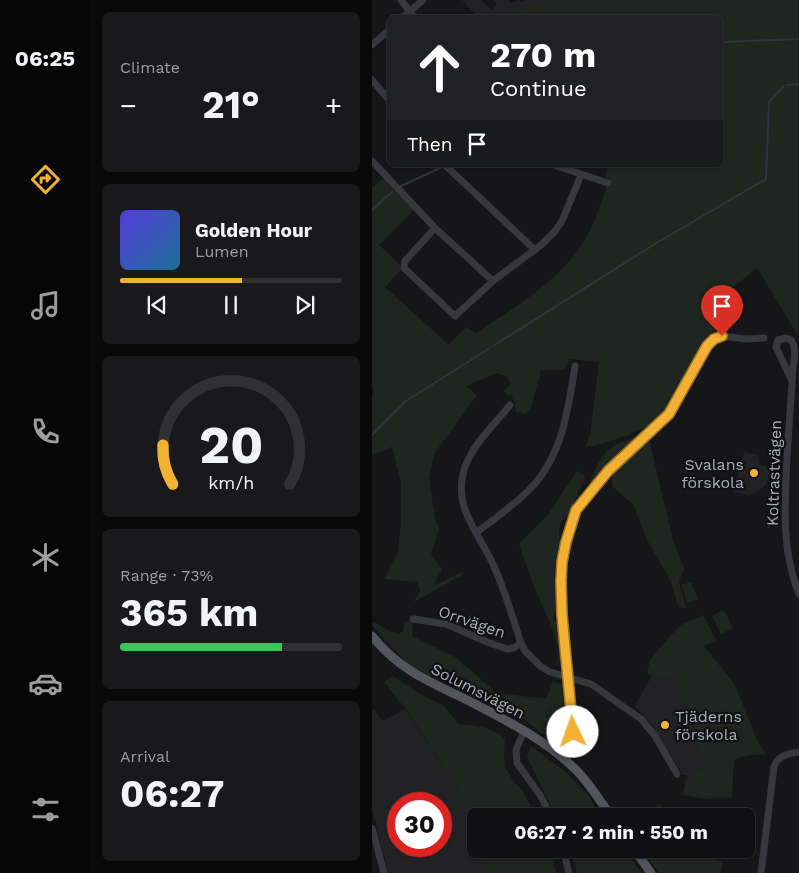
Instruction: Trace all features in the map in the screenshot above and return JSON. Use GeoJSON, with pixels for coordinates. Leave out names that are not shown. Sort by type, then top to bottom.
{"type":"FeatureCollection","features":[{"type":"Feature","properties":{"kind":"main road","name":"Solumsvägen"},"geometry":{"type":"LineString","coordinates":[[372,636],[395,661],[415,675],[473,703],[524,731],[561,756],[586,781],[605,808]]}},
{"type":"Feature","properties":{"kind":"main road"},"geometry":{"type":"LineString","coordinates":[[640,858],[651,873]]}},
{"type":"Feature","properties":{"kind":"street"},"geometry":{"type":"LineString","coordinates":[[401,0],[413,15]]}},
{"type":"Feature","properties":{"kind":"street"},"geometry":{"type":"LineString","coordinates":[[405,15],[423,0]]}},
{"type":"Feature","properties":{"kind":"street"},"geometry":{"type":"LineString","coordinates":[[372,45],[387,32]]}},
{"type":"Feature","properties":{"kind":"street"},"geometry":{"type":"LineString","coordinates":[[372,80],[387,98]]}},
{"type":"Feature","properties":{"kind":"street"},"geometry":{"type":"LineString","coordinates":[[372,161],[436,228],[493,281]]}},
{"type":"Feature","properties":{"kind":"street"},"geometry":{"type":"LineString","coordinates":[[447,167],[535,250]]}},
{"type":"Feature","properties":{"kind":"street"},"geometry":{"type":"LineString","coordinates":[[559,167],[608,183]]}},
{"type":"Feature","properties":{"kind":"street"},"geometry":{"type":"LineString","coordinates":[[436,228],[406,261],[404,268],[455,316],[493,281],[535,250],[555,231],[562,221],[581,175]]}},
{"type":"Feature","properties":{"kind":"street"},"geometry":{"type":"LineString","coordinates":[[561,756],[570,744],[573,732],[561,598],[566,542],[576,510],[608,471],[669,414],[707,346],[714,339],[722,336],[746,339],[764,338]]}},
{"type":"Feature","properties":{"kind":"street","name":"Koltrastvägen"},"geometry":{"type":"LineString","coordinates":[[792,381],[776,347],[778,340],[781,339],[791,340],[793,343],[792,381],[784,502],[789,564],[798,594]]}},
{"type":"Feature","properties":{"kind":"street"},"geometry":{"type":"LineString","coordinates":[[476,533],[528,492],[547,468],[561,437],[575,366]]}},
{"type":"Feature","properties":{"kind":"street"},"geometry":{"type":"LineString","coordinates":[[510,405],[472,451],[462,475],[461,497],[464,509],[496,571],[521,643],[525,651],[540,666],[550,672],[591,684],[647,725],[677,774]]}},
{"type":"Feature","properties":{"kind":"street","name":"Orrvägen"},"geometry":{"type":"LineString","coordinates":[[413,619],[446,624],[507,649],[514,648],[521,643]]}},
{"type":"Feature","properties":{"kind":"street"},"geometry":{"type":"LineString","coordinates":[[524,731],[516,750],[518,763],[540,795],[546,808]]}},
{"type":"Feature","properties":{"kind":"street"},"geometry":{"type":"LineString","coordinates":[[761,873],[774,767],[778,758],[798,752]]}},
{"type":"Feature","properties":{"kind":"street"},"geometry":{"type":"LineString","coordinates":[[372,828],[384,873]]}},
{"type":"Feature","properties":{"kind":"street"},"geometry":{"type":"LineString","coordinates":[[566,858],[570,873]]}},
{"type":"Feature","properties":{"kind":"shaded area"},"geometry":{"type":"Polygon","coordinates":[[[462,0],[481,0],[491,10],[497,5],[494,0],[509,0],[510,3],[520,0],[521,2],[525,0],[643,0],[637,15],[475,15],[462,0]]]}},
{"type":"Feature","properties":{"kind":"shaded area"},"geometry":{"type":"Polygon","coordinates":[[[546,0],[798,0],[798,336],[757,268],[721,297],[714,313],[716,330],[697,355],[669,410],[648,426],[626,436],[594,446],[585,447],[590,435],[599,362],[570,359],[564,370],[541,370],[532,405],[526,414],[516,412],[511,395],[507,395],[504,391],[511,384],[507,377],[497,373],[466,386],[477,395],[434,454],[429,478],[435,519],[439,529],[431,554],[442,569],[433,586],[460,573],[464,574],[414,602],[420,590],[417,582],[384,579],[398,552],[401,521],[401,484],[392,447],[372,455],[372,394],[374,393],[372,387],[372,188],[383,178],[414,210],[379,245],[400,265],[401,270],[385,287],[449,345],[466,327],[476,333],[540,289],[568,262],[580,247],[595,220],[607,186],[605,179],[608,167],[723,167],[723,15],[505,15],[546,0]]]}},
{"type":"Feature","properties":{"kind":"shaded area"},"geometry":{"type":"Polygon","coordinates":[[[646,432],[593,484],[590,481],[600,460],[610,449],[646,432]]]}},
{"type":"Feature","properties":{"kind":"shaded area"},"geometry":{"type":"Polygon","coordinates":[[[646,439],[649,439],[673,540],[684,569],[679,581],[686,608],[679,608],[670,580],[647,540],[633,504],[612,486],[612,475],[646,439]]]}},
{"type":"Feature","properties":{"kind":"shaded area","name":"Svalans förskola"},"geometry":{"type":"Polygon","coordinates":[[[744,452],[758,455],[760,465],[768,467],[770,471],[766,485],[757,492],[748,495],[734,492],[744,452]]]}},
{"type":"Feature","properties":{"kind":"shaded area"},"geometry":{"type":"Polygon","coordinates":[[[577,471],[584,475],[585,479],[568,515],[561,522],[559,530],[560,542],[554,572],[558,607],[554,615],[554,621],[560,622],[563,655],[556,667],[559,653],[553,630],[532,582],[519,544],[547,516],[577,471]]]}},
{"type":"Feature","properties":{"kind":"shaded area"},"geometry":{"type":"Polygon","coordinates":[[[691,582],[698,599],[687,603],[681,585],[691,582]]]}},
{"type":"Feature","properties":{"kind":"shaded area"},"geometry":{"type":"Polygon","coordinates":[[[724,610],[733,628],[721,634],[712,616],[724,610]]]}},
{"type":"Feature","properties":{"kind":"shaded area"},"geometry":{"type":"Polygon","coordinates":[[[703,615],[716,640],[704,646],[735,685],[758,742],[766,754],[745,756],[734,761],[732,797],[707,799],[683,795],[686,777],[705,767],[683,691],[673,680],[651,677],[647,672],[650,660],[669,637],[682,624],[703,615]]]}},
{"type":"Feature","properties":{"kind":"shaded area"},"geometry":{"type":"Polygon","coordinates":[[[405,622],[413,622],[412,636],[455,657],[497,693],[546,699],[553,681],[562,684],[567,722],[561,743],[553,741],[523,719],[506,710],[458,690],[457,683],[442,675],[438,680],[415,669],[404,661],[373,626],[373,623],[376,623],[389,631],[399,634],[403,631],[405,622]]]}},
{"type":"Feature","properties":{"kind":"shaded area"},"geometry":{"type":"Polygon","coordinates":[[[393,676],[420,694],[444,706],[458,724],[489,729],[505,739],[505,767],[514,782],[523,791],[531,808],[470,808],[405,708],[384,682],[393,676]]]}},
{"type":"Feature","properties":{"kind":"shaded area"},"geometry":{"type":"Polygon","coordinates":[[[651,677],[673,680],[683,690],[705,767],[688,776],[683,775],[652,726],[635,706],[651,677]]]}},
{"type":"Feature","properties":{"kind":"shaded area"},"geometry":{"type":"Polygon","coordinates":[[[374,709],[383,721],[405,709],[470,808],[467,808],[467,858],[483,858],[487,873],[388,873],[372,809],[372,710],[374,709]]]}},
{"type":"Feature","properties":{"kind":"shaded area"},"geometry":{"type":"Polygon","coordinates":[[[531,746],[566,772],[587,794],[597,808],[552,808],[527,757],[531,746]]]}},
{"type":"Feature","properties":{"kind":"shaded area"},"geometry":{"type":"Polygon","coordinates":[[[660,804],[662,808],[653,808],[660,804]]]}},
{"type":"Feature","properties":{"kind":"shaded area"},"geometry":{"type":"Polygon","coordinates":[[[483,858],[552,858],[556,873],[487,873],[483,858]]]}},
{"type":"Feature","properties":{"kind":"shaded area"},"geometry":{"type":"Polygon","coordinates":[[[573,858],[631,858],[642,873],[577,873],[573,858]]]}},
{"type":"Feature","properties":{"kind":"shaded area"},"geometry":{"type":"Polygon","coordinates":[[[648,858],[712,858],[723,863],[721,873],[659,873],[648,858]]]}},
{"type":"Feature","properties":{"kind":"waterway"},"geometry":{"type":"LineString","coordinates":[[723,42],[799,39]]}},
{"type":"Feature","properties":{"kind":"waterway"},"geometry":{"type":"LineString","coordinates":[[786,85],[799,84]]}},
{"type":"Feature","properties":{"kind":"waterway"},"geometry":{"type":"LineString","coordinates":[[660,241],[766,179],[769,102],[783,87]]}},
{"type":"Feature","properties":{"kind":"waterway"},"geometry":{"type":"LineString","coordinates":[[401,186],[442,167]]}},
{"type":"Feature","properties":{"kind":"waterway"},"geometry":{"type":"LineString","coordinates":[[372,210],[392,192]]}},
{"type":"Feature","properties":{"kind":"waterway"},"geometry":{"type":"LineString","coordinates":[[493,346],[658,242]]}},
{"type":"Feature","properties":{"kind":"waterway"},"geometry":{"type":"LineString","coordinates":[[372,435],[406,401],[490,348]]}},
{"type":"Feature","properties":{"kind":"place","name":"Svalans förskola"},"geometry":{"type":"Point","coordinates":[754,473]}},
{"type":"Feature","properties":{"kind":"place","name":"Tjäderns förskola"},"geometry":{"type":"Point","coordinates":[665,725]}},
{"type":"Feature","properties":{"kind":"route"},"geometry":{"type":"LineString","coordinates":[[573,732],[562,615],[561,581],[566,542],[576,510],[608,471],[632,447],[664,420],[707,346],[718,336],[722,336]]}}]}
